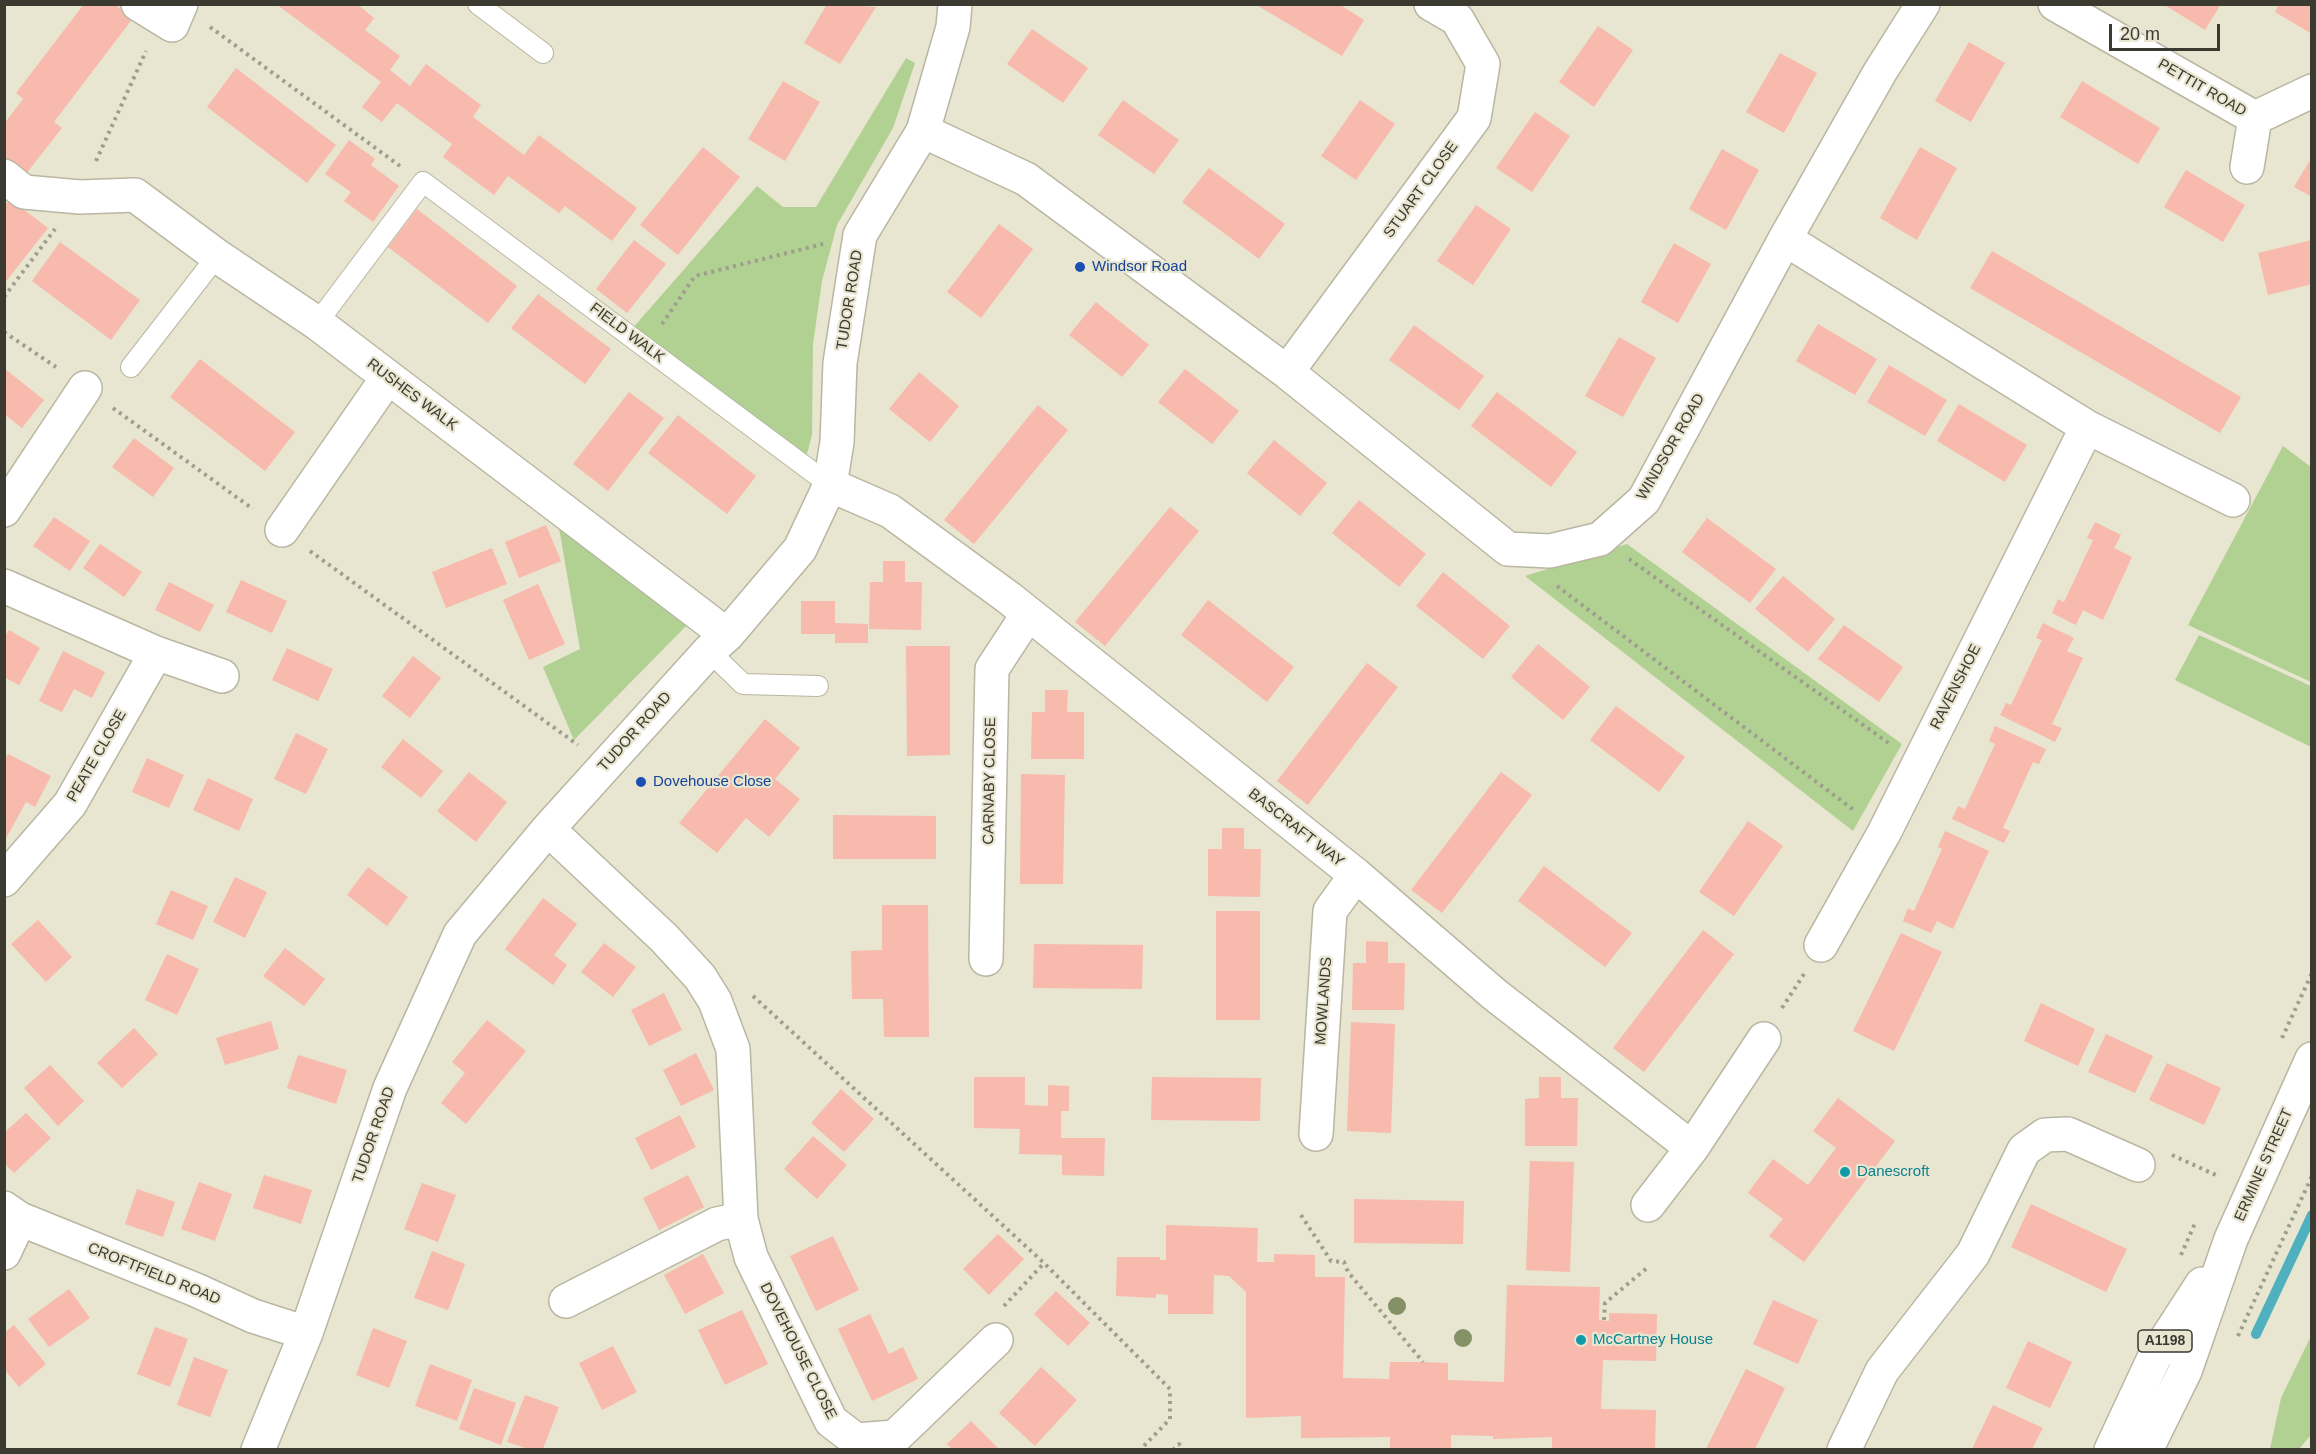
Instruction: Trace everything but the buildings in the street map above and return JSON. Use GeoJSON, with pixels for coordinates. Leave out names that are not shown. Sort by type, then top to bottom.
{"type":"FeatureCollection","features":[{"type":"Feature","properties":{"kind":"street"},"geometry":{"type":"LineString","coordinates":[[138,4],[178,12]]}},
{"type":"Feature","properties":{"kind":"street","name":"TUDOR ROAD"},"geometry":{"type":"LineString","coordinates":[[258,1449],[306,1333],[390,1088],[460,934],[548,830],[800,549],[830,485],[837,442],[840,363],[860,235],[923,131],[953,27],[955,4]]}},
{"type":"Feature","properties":{"kind":"street","name":"STUART CLOSE"},"geometry":{"type":"LineString","coordinates":[[1287,372],[1474,118],[1484,64],[1457,19],[1431,4]]}},
{"type":"Feature","properties":{"kind":"street","name":"WINDSOR ROAD"},"geometry":{"type":"LineString","coordinates":[[923,131],[1026,179],[1287,372],[1508,549],[1550,551],[1600,539],[1644,500],[1785,239],[1880,72],[1923,4]]}},
{"type":"Feature","properties":{"kind":"street","name":"PETTIT ROAD"},"geometry":{"type":"LineString","coordinates":[[2055,4],[2254,118]]}},
{"type":"Feature","properties":{"kind":"street","name":"PETTIT ROAD"},"geometry":{"type":"LineString","coordinates":[[2254,118],[2312,92]]}},
{"type":"Feature","properties":{"kind":"street","name":"PETTIT ROAD"},"geometry":{"type":"LineString","coordinates":[[2247,167],[2254,118]]}},
{"type":"Feature","properties":{"kind":"street","name":"RUSHES WALK"},"geometry":{"type":"LineString","coordinates":[[4,176],[24,192],[80,197],[135,195],[217,256],[317,323],[388,377],[718,643]]}},
{"type":"Feature","properties":{"kind":"street"},"geometry":{"type":"LineString","coordinates":[[1785,239],[2087,427],[2233,500]]}},
{"type":"Feature","properties":{"kind":"street"},"geometry":{"type":"LineString","coordinates":[[282,530],[388,377]]}},
{"type":"Feature","properties":{"kind":"street"},"geometry":{"type":"LineString","coordinates":[[4,510],[85,388]]}},
{"type":"Feature","properties":{"kind":"street","name":"RAVENSHOE"},"geometry":{"type":"LineString","coordinates":[[1821,945],[1884,833],[2087,427]]}},
{"type":"Feature","properties":{"kind":"street","name":"BASCRAFT WAY"},"geometry":{"type":"LineString","coordinates":[[830,485],[890,511],[1028,614],[1356,875],[1494,994],[1692,1148]]}},
{"type":"Feature","properties":{"kind":"street"},"geometry":{"type":"LineString","coordinates":[[4,586],[156,653],[222,676]]}},
{"type":"Feature","properties":{"kind":"street","name":"CARNABY CLOSE"},"geometry":{"type":"LineString","coordinates":[[986,959],[992,669],[1028,614]]}},
{"type":"Feature","properties":{"kind":"street","name":"PEATE CLOSE"},"geometry":{"type":"LineString","coordinates":[[4,880],[70,804],[156,653]]}},
{"type":"Feature","properties":{"kind":"street","name":"DOVEHOUSE CLOSE"},"geometry":{"type":"LineString","coordinates":[[548,830],[664,938],[700,977],[715,1001],[733,1049],[741,1220],[751,1257],[831,1421],[856,1440],[895,1437],[996,1340]]}},
{"type":"Feature","properties":{"kind":"street","name":"MOWLANDS"},"geometry":{"type":"LineString","coordinates":[[1316,1134],[1330,911],[1356,875]]}},
{"type":"Feature","properties":{"kind":"street"},"geometry":{"type":"LineString","coordinates":[[1648,1205],[1692,1148],[1764,1039]]}},
{"type":"Feature","properties":{"kind":"street","name":"ERMINE STREET"},"geometry":{"type":"LineString","coordinates":[[2146,1449],[2185,1371],[2230,1239],[2312,1059]]}},
{"type":"Feature","properties":{"kind":"street"},"geometry":{"type":"LineString","coordinates":[[1844,1449],[1882,1371],[1973,1254],[2024,1150],[2045,1135],[2068,1134],[2138,1165]]}},
{"type":"Feature","properties":{"kind":"street"},"geometry":{"type":"LineString","coordinates":[[4,1253],[12,1214]]}},
{"type":"Feature","properties":{"kind":"street","name":"CROFTFIELD ROAD"},"geometry":{"type":"LineString","coordinates":[[12,1214],[254,1316],[306,1333]]}},
{"type":"Feature","properties":{"kind":"street"},"geometry":{"type":"LineString","coordinates":[[566,1301],[717,1224],[741,1220]]}},
{"type":"Feature","properties":{"kind":"street","name":"ERMINE STREET"},"geometry":{"type":"LineString","coordinates":[[2111,1449],[2154,1358],[2230,1239]]}},
{"type":"Feature","properties":{"kind":"lane"},"geometry":{"type":"LineString","coordinates":[[478,4],[543,53]]}},
{"type":"Feature","properties":{"kind":"lane"},"geometry":{"type":"LineString","coordinates":[[317,323],[423,182]]}},
{"type":"Feature","properties":{"kind":"lane","name":"FIELD WALK"},"geometry":{"type":"LineString","coordinates":[[423,182],[830,485]]}},
{"type":"Feature","properties":{"kind":"lane"},"geometry":{"type":"LineString","coordinates":[[131,367],[217,256]]}},
{"type":"Feature","properties":{"kind":"lane"},"geometry":{"type":"LineString","coordinates":[[718,643],[743,684],[818,686]]}},
{"type":"Feature","properties":{"kind":"path"},"geometry":{"type":"LineString","coordinates":[[4,297],[80,197],[145,53],[178,12],[423,182]]}},
{"type":"Feature","properties":{"kind":"path"},"geometry":{"type":"LineString","coordinates":[[646,347],[695,276],[860,235]]}},
{"type":"Feature","properties":{"kind":"path"},"geometry":{"type":"LineString","coordinates":[[1600,539],[1917,763]]}},
{"type":"Feature","properties":{"kind":"path"},"geometry":{"type":"LineString","coordinates":[[1555,585],[1884,833]]}},
{"type":"Feature","properties":{"kind":"path"},"geometry":{"type":"LineString","coordinates":[[1764,1039],[1821,945]]}},
{"type":"Feature","properties":{"kind":"path"},"geometry":{"type":"LineString","coordinates":[[2277,1048],[2312,973]]}},
{"type":"Feature","properties":{"kind":"path"},"geometry":{"type":"LineString","coordinates":[[750,993],[1044,1263],[1170,1389],[1170,1419],[1140,1449]]}},
{"type":"Feature","properties":{"kind":"path"},"geometry":{"type":"LineString","coordinates":[[2182,1160],[2218,1176]]}},
{"type":"Feature","properties":{"kind":"path"},"geometry":{"type":"LineString","coordinates":[[2213,1186],[2223,1165]]}},
{"type":"Feature","properties":{"kind":"path"},"geometry":{"type":"LineString","coordinates":[[2235,1342],[2312,1176]]}},
{"type":"Feature","properties":{"kind":"path"},"geometry":{"type":"LineString","coordinates":[[1301,1215],[1331,1261],[1344,1262],[1348,1272],[1423,1362]]}},
{"type":"Feature","properties":{"kind":"path"},"geometry":{"type":"LineString","coordinates":[[2179,1258],[2198,1217]]}},
{"type":"Feature","properties":{"kind":"path"},"geometry":{"type":"LineString","coordinates":[[996,1340],[994,1317],[1044,1263]]}},
{"type":"Feature","properties":{"kind":"path"},"geometry":{"type":"LineString","coordinates":[[1604,1320],[1605,1303],[1648,1267]]}},
{"type":"Feature","properties":{"kind":"path"},"geometry":{"type":"LineString","coordinates":[[1173,1449],[1179,1444],[1184,1449]]}},
{"type":"Feature","properties":{"kind":"green space"},"geometry":{"type":"Polygon","coordinates":[[[906,58],[915,63],[893,128],[837,225],[822,281],[813,344],[812,435],[805,461],[631,330],[757,186],[783,207],[816,207],[906,58]]]}},
{"type":"Feature","properties":{"kind":"green space"},"geometry":{"type":"Polygon","coordinates":[[[2283,446],[2311,467],[2311,682],[2188,625],[2283,446]]]}},
{"type":"Feature","properties":{"kind":"green space"},"geometry":{"type":"Polygon","coordinates":[[[559,528],[687,625],[574,740],[543,667],[580,649],[559,528]]]}},
{"type":"Feature","properties":{"kind":"green space"},"geometry":{"type":"Polygon","coordinates":[[[1627,544],[1902,744],[1853,831],[1525,576],[1627,544]]]}},
{"type":"Feature","properties":{"kind":"green space"},"geometry":{"type":"Polygon","coordinates":[[[2199,635],[2311,686],[2311,747],[2175,680],[2199,635]]]}},
{"type":"Feature","properties":{"kind":"green space"},"geometry":{"type":"Polygon","coordinates":[[[2311,1336],[2311,1435],[2299,1449],[2270,1449],[2281,1398],[2311,1336]]]}},
{"type":"Feature","properties":{"kind":"waterway"},"geometry":{"type":"LineString","coordinates":[[2256,1334],[2312,1215]]}},
{"type":"Feature","properties":{"kind":"place","name":"Windsor Road"},"geometry":{"type":"Point","coordinates":[1080,267]}},
{"type":"Feature","properties":{"kind":"place","name":"Dovehouse Close"},"geometry":{"type":"Point","coordinates":[641,782]}},
{"type":"Feature","properties":{"kind":"place","name":"Danescroft"},"geometry":{"type":"Point","coordinates":[1845,1172]}},
{"type":"Feature","properties":{"kind":"place","name":"McCartney House"},"geometry":{"type":"Point","coordinates":[1581,1340]}}]}
